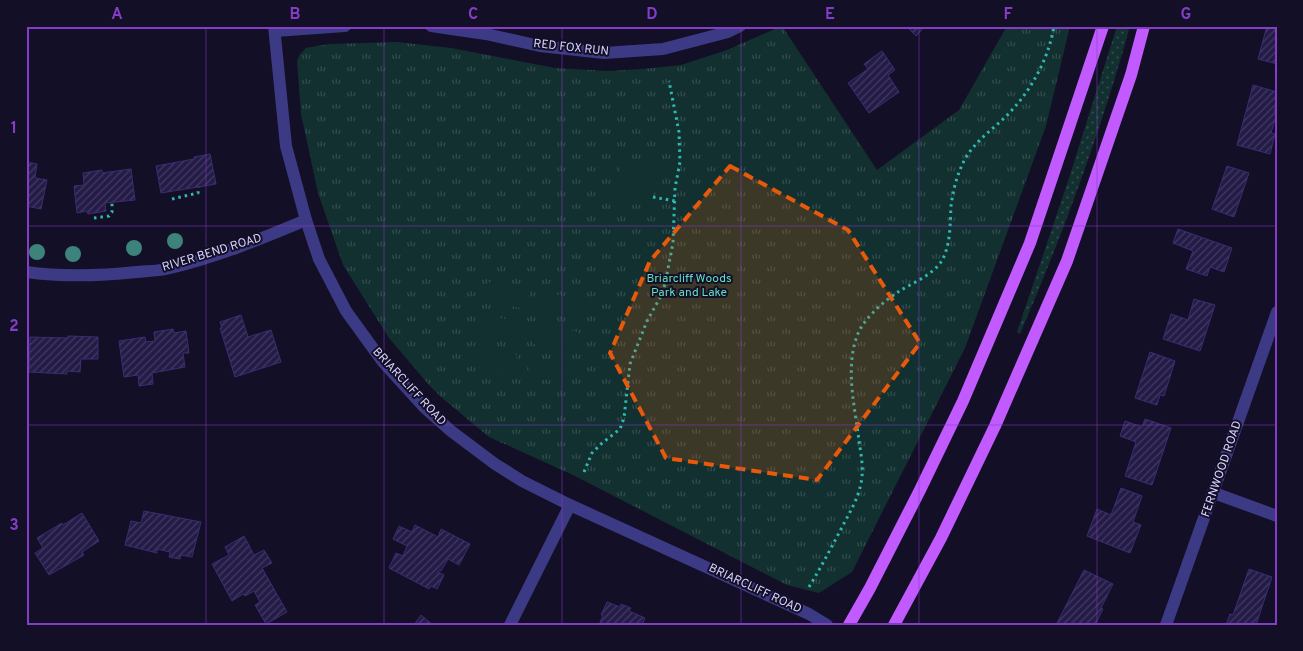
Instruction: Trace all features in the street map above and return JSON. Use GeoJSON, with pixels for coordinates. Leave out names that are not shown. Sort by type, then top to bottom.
{"type":"FeatureCollection","features":[{"type":"Feature","properties":{"kind":"main road"},"geometry":{"type":"LineString","coordinates":[[849,625],[870,588],[950,428],[1027,251],[1103,26]]}},
{"type":"Feature","properties":{"kind":"main road"},"geometry":{"type":"LineString","coordinates":[[894,625],[941,538],[995,426],[1067,261],[1122,102],[1144,26]]}},
{"type":"Feature","properties":{"kind":"street"},"geometry":{"type":"LineString","coordinates":[[274,29],[344,26]]}},
{"type":"Feature","properties":{"kind":"street","name":"RED FOX RUN"},"geometry":{"type":"LineString","coordinates":[[431,26],[486,34],[540,46],[604,53],[663,49],[728,32],[740,26]]}},
{"type":"Feature","properties":{"kind":"street","name":"BRIARCLIFF ROAD"},"geometry":{"type":"LineString","coordinates":[[274,29],[286,146],[306,220],[319,259],[346,311],[389,369],[424,407],[472,447],[522,481],[570,505],[809,614],[827,625]]}},
{"type":"Feature","properties":{"kind":"street","name":"RIVER BEND ROAD"},"geometry":{"type":"LineString","coordinates":[[26,272],[90,276],[165,269],[218,254],[306,220]]}},
{"type":"Feature","properties":{"kind":"street","name":"FERNWOOD ROAD"},"geometry":{"type":"LineString","coordinates":[[1166,625],[1277,312]]}},
{"type":"Feature","properties":{"kind":"street"},"geometry":{"type":"LineString","coordinates":[[1214,493],[1277,516]]}},
{"type":"Feature","properties":{"kind":"street"},"geometry":{"type":"LineString","coordinates":[[510,625],[570,505]]}},
{"type":"Feature","properties":{"kind":"path"},"geometry":{"type":"LineString","coordinates":[[809,588],[852,510],[862,482],[861,455],[851,378],[852,358],[857,336],[865,322],[882,305],[897,293],[917,282],[940,262],[947,247],[954,190],[965,158],[975,144],[1012,111],[1033,83],[1044,60],[1054,26]]}},
{"type":"Feature","properties":{"kind":"path"},"geometry":{"type":"LineString","coordinates":[[584,472],[592,453],[620,429],[624,418],[630,364],[647,321],[662,296],[666,284],[673,243],[680,148],[676,111],[669,81]]}},
{"type":"Feature","properties":{"kind":"path"},"geometry":{"type":"LineString","coordinates":[[172,199],[198,193],[199,188]]}},
{"type":"Feature","properties":{"kind":"path"},"geometry":{"type":"LineString","coordinates":[[653,197],[675,201]]}},
{"type":"Feature","properties":{"kind":"path"},"geometry":{"type":"LineString","coordinates":[[94,218],[110,216],[112,202]]}},
{"type":"Feature","properties":{"kind":"highlighted area"},"geometry":{"type":"Polygon","coordinates":[[[730,166],[848,230],[920,343],[817,480],[666,458],[610,353],[650,261],[730,166]]]}},
{"type":"Feature","properties":{"kind":"green space","name":"Briarcliff Woods Park and Lake"},"geometry":{"type":"Polygon","coordinates":[[[782,26],[877,170],[959,110],[1007,26],[1070,26],[1046,126],[965,348],[852,572],[819,593],[787,585],[573,475],[489,437],[429,385],[389,338],[343,265],[318,193],[301,114],[297,61],[300,54],[306,48],[329,44],[397,42],[451,48],[555,68],[608,71],[643,69],[681,65],[727,50],[782,26]]]}},
{"type":"Feature","properties":{"kind":"green space"},"geometry":{"type":"Polygon","coordinates":[[[1117,26],[1130,26],[1107,104],[1066,220],[1020,334],[1017,332],[1069,178],[1117,26]]]}},
{"type":"Feature","properties":{"kind":"green space"},"geometry":{"type":"Polygon","coordinates":[[[622,158],[659,165],[651,207],[614,200],[622,158]]]}},
{"type":"Feature","properties":{"kind":"green space"},"geometry":{"type":"Polygon","coordinates":[[[488,282],[530,290],[526,309],[484,301],[488,282]]]}},
{"type":"Feature","properties":{"kind":"green space"},"geometry":{"type":"Polygon","coordinates":[[[543,292],[585,300],[581,319],[540,311],[543,292]]]}},
{"type":"Feature","properties":{"kind":"green space"},"geometry":{"type":"Polygon","coordinates":[[[482,315],[524,322],[520,342],[478,333],[482,315]]]}},
{"type":"Feature","properties":{"kind":"green space"},"geometry":{"type":"Polygon","coordinates":[[[537,325],[579,332],[575,352],[533,344],[537,325]]]}},
{"type":"Feature","properties":{"kind":"green space"},"geometry":{"type":"Polygon","coordinates":[[[476,347],[517,355],[513,374],[472,365],[476,347]]]}},
{"type":"Feature","properties":{"kind":"green space"},"geometry":{"type":"Polygon","coordinates":[[[531,357],[572,365],[569,384],[527,376],[531,357]]]}},
{"type":"Feature","properties":{"kind":"building"},"geometry":{"type":"Polygon","coordinates":[[[906,26],[925,26],[916,36],[906,26]]]}},
{"type":"Feature","properties":{"kind":"building"},"geometry":{"type":"Polygon","coordinates":[[[1267,26],[1277,26],[1277,64],[1258,59],[1267,26]]]}},
{"type":"Feature","properties":{"kind":"building"},"geometry":{"type":"Polygon","coordinates":[[[882,51],[895,70],[888,75],[899,92],[869,113],[848,83],[868,69],[864,64],[882,51]]]}},
{"type":"Feature","properties":{"kind":"building"},"geometry":{"type":"Polygon","coordinates":[[[1253,85],[1277,92],[1274,112],[1277,113],[1271,133],[1275,134],[1270,154],[1237,145],[1253,85]]]}},
{"type":"Feature","properties":{"kind":"building"},"geometry":{"type":"Polygon","coordinates":[[[210,154],[216,184],[161,193],[156,166],[210,154]]]}},
{"type":"Feature","properties":{"kind":"building"},"geometry":{"type":"Polygon","coordinates":[[[26,162],[37,164],[35,178],[47,180],[41,209],[26,206],[26,162]]]}},
{"type":"Feature","properties":{"kind":"building"},"geometry":{"type":"Polygon","coordinates":[[[1227,166],[1249,173],[1234,217],[1212,209],[1227,166]]]}},
{"type":"Feature","properties":{"kind":"building"},"geometry":{"type":"Polygon","coordinates":[[[131,169],[135,200],[105,203],[106,211],[88,214],[87,211],[77,213],[74,186],[84,185],[83,173],[102,170],[102,173],[131,169]]]}},
{"type":"Feature","properties":{"kind":"building"},"geometry":{"type":"Polygon","coordinates":[[[1178,229],[1232,248],[1224,272],[1210,267],[1207,276],[1186,269],[1193,251],[1173,243],[1178,229]]]}},
{"type":"Feature","properties":{"kind":"building"},"geometry":{"type":"Polygon","coordinates":[[[1194,299],[1215,305],[1200,351],[1163,339],[1171,314],[1188,320],[1194,299]]]}},
{"type":"Feature","properties":{"kind":"building"},"geometry":{"type":"Polygon","coordinates":[[[241,315],[248,337],[271,330],[281,362],[235,377],[220,328],[222,328],[220,322],[241,315]]]}},
{"type":"Feature","properties":{"kind":"building"},"geometry":{"type":"Polygon","coordinates":[[[173,329],[174,333],[186,331],[189,353],[183,353],[185,367],[152,373],[153,384],[139,386],[138,375],[124,377],[119,341],[145,337],[146,342],[155,341],[154,332],[173,329]]]}},
{"type":"Feature","properties":{"kind":"building"},"geometry":{"type":"Polygon","coordinates":[[[68,336],[98,337],[98,359],[81,359],[80,372],[67,371],[67,374],[29,372],[30,337],[68,338],[68,336]]]}},
{"type":"Feature","properties":{"kind":"building"},"geometry":{"type":"Polygon","coordinates":[[[1150,352],[1175,361],[1164,396],[1160,395],[1157,405],[1135,398],[1150,352]]]}},
{"type":"Feature","properties":{"kind":"building"},"geometry":{"type":"Polygon","coordinates":[[[1145,419],[1171,428],[1152,485],[1125,476],[1136,442],[1120,436],[1125,421],[1142,427],[1145,419]]]}},
{"type":"Feature","properties":{"kind":"building"},"geometry":{"type":"Polygon","coordinates":[[[1121,488],[1142,496],[1133,522],[1141,525],[1130,553],[1087,536],[1097,509],[1111,515],[1121,488]]]}},
{"type":"Feature","properties":{"kind":"building"},"geometry":{"type":"Polygon","coordinates":[[[144,511],[201,522],[192,557],[181,555],[180,559],[169,557],[170,552],[157,549],[157,553],[125,545],[131,521],[141,523],[144,511]]]}},
{"type":"Feature","properties":{"kind":"building"},"geometry":{"type":"Polygon","coordinates":[[[82,513],[99,541],[82,552],[84,555],[49,575],[35,553],[43,548],[37,538],[82,513]]]}},
{"type":"Feature","properties":{"kind":"building"},"geometry":{"type":"Polygon","coordinates":[[[415,525],[438,537],[441,529],[470,544],[459,565],[448,559],[441,571],[439,570],[438,572],[444,575],[437,589],[431,586],[429,589],[389,568],[396,553],[403,556],[407,546],[393,539],[399,526],[412,532],[415,525]]]}},
{"type":"Feature","properties":{"kind":"building"},"geometry":{"type":"Polygon","coordinates":[[[244,536],[254,555],[264,550],[272,563],[262,568],[287,612],[266,624],[255,605],[260,602],[254,591],[245,596],[243,594],[232,601],[212,564],[229,555],[225,547],[244,536]]]}},
{"type":"Feature","properties":{"kind":"building"},"geometry":{"type":"Polygon","coordinates":[[[1249,569],[1272,577],[1256,625],[1226,625],[1230,614],[1233,615],[1249,569]]]}},
{"type":"Feature","properties":{"kind":"building"},"geometry":{"type":"Polygon","coordinates":[[[1084,570],[1113,584],[1095,625],[1056,625],[1084,570]]]}},
{"type":"Feature","properties":{"kind":"building"},"geometry":{"type":"Polygon","coordinates":[[[607,602],[620,607],[621,604],[631,608],[629,611],[645,618],[642,625],[599,625],[607,602]]]}},
{"type":"Feature","properties":{"kind":"building"},"geometry":{"type":"Polygon","coordinates":[[[421,615],[433,625],[414,625],[421,615]]]}}]}
